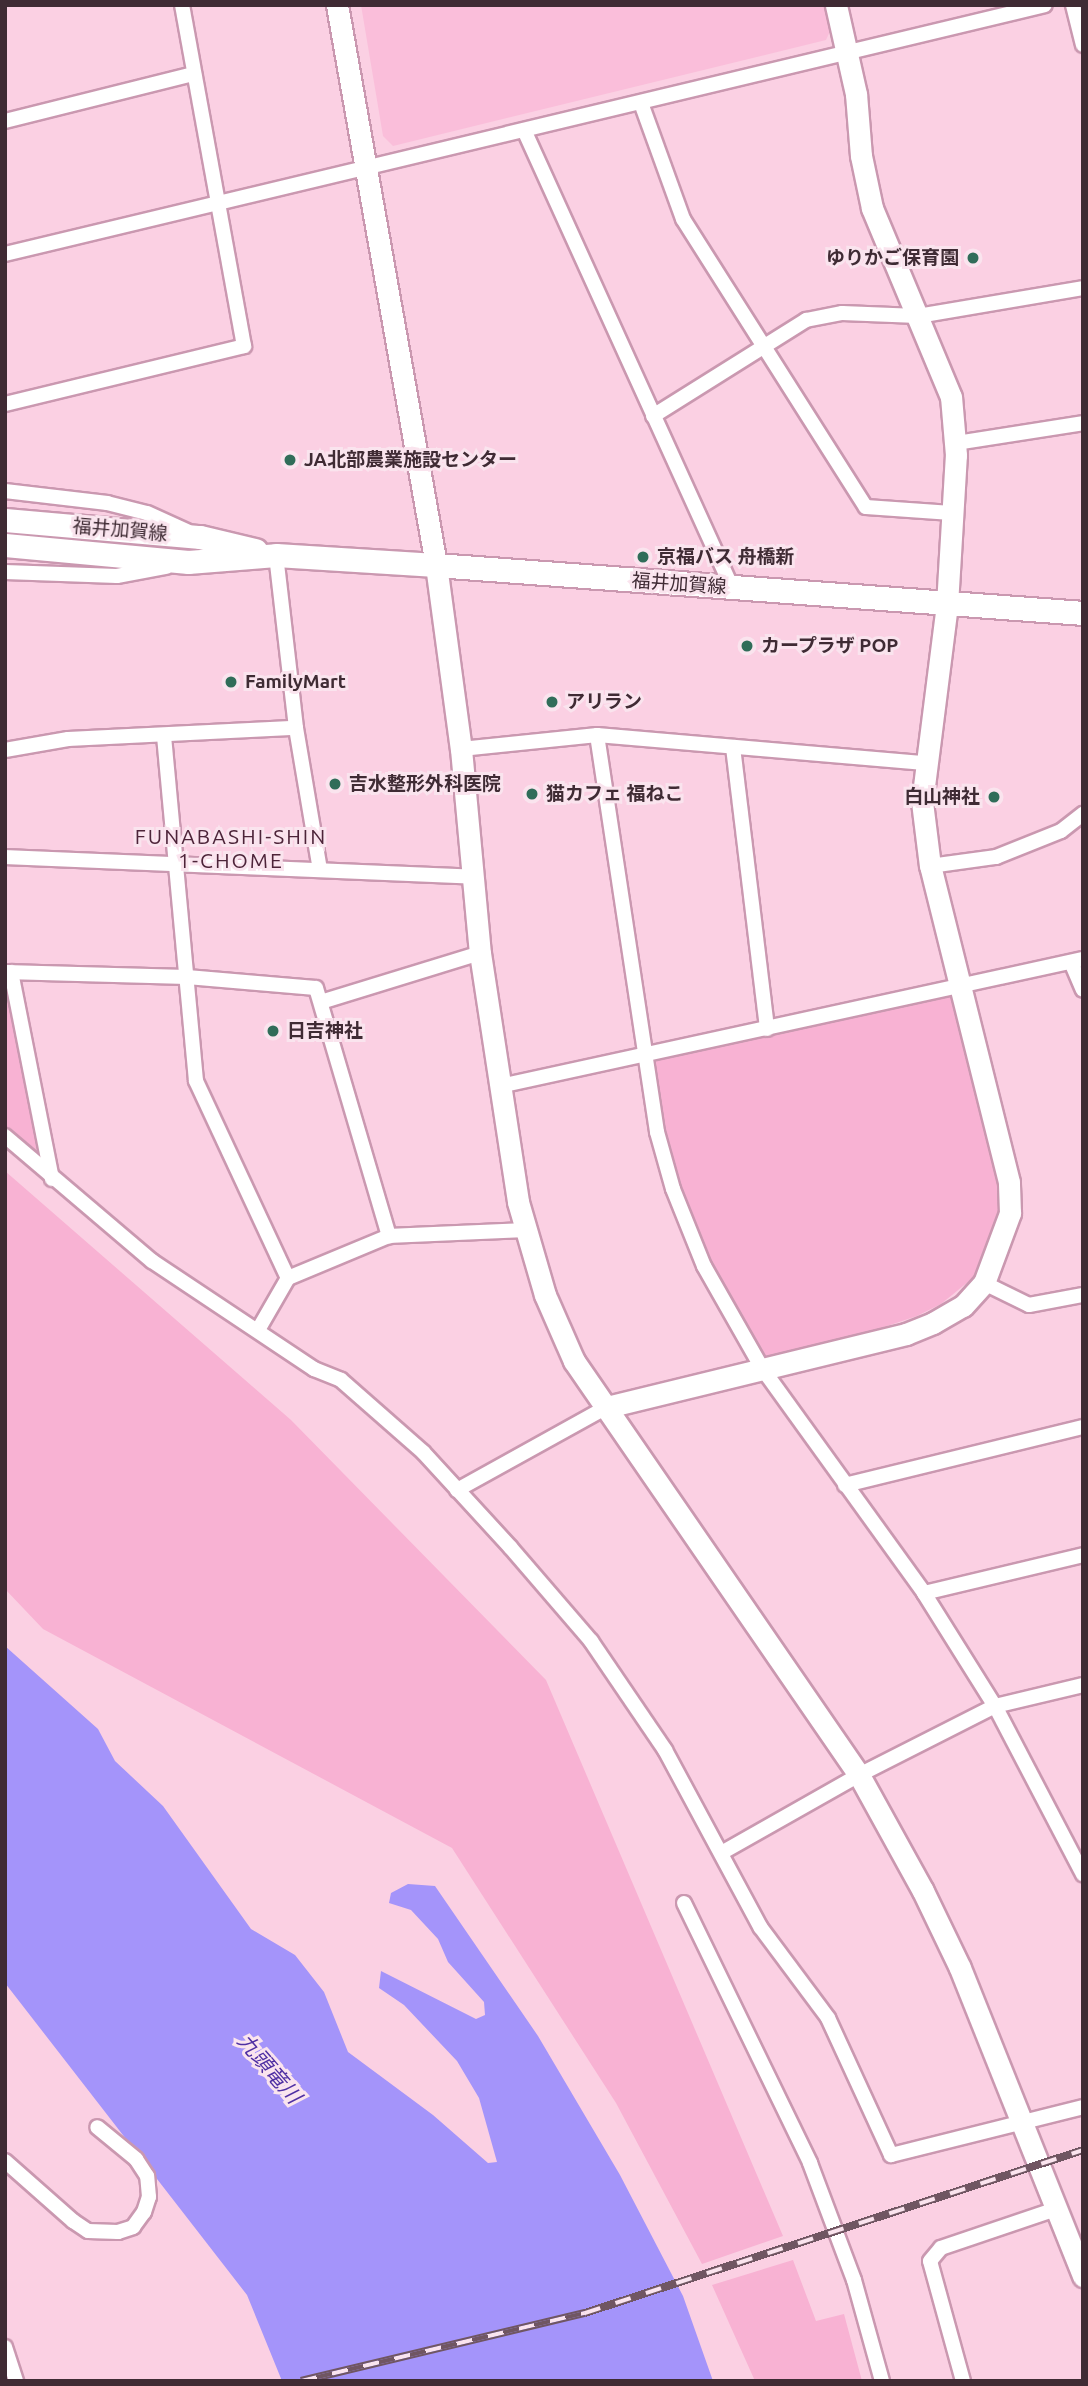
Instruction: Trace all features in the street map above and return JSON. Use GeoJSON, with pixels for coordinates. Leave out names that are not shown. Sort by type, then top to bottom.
{"type":"FeatureCollection","features":[{"type":"Feature","properties":{"kind":"main road","name":"福井加賀線"},"geometry":{"type":"LineString","coordinates":[[5,520],[200,537],[276,555]]}},
{"type":"Feature","properties":{"kind":"main road","name":"福井加賀線"},"geometry":{"type":"LineString","coordinates":[[5,545],[188,562],[276,555],[436,565],[1083,613]]}},
{"type":"Feature","properties":{"kind":"street"},"geometry":{"type":"LineString","coordinates":[[5,404],[244,346],[182,5]]}},
{"type":"Feature","properties":{"kind":"street"},"geometry":{"type":"LineString","coordinates":[[337,5],[436,565],[461,749],[480,953],[500,1086],[525,1230],[558,1332],[859,1775],[929,1902],[1022,2122],[1083,2276]]}},
{"type":"Feature","properties":{"kind":"street"},"geometry":{"type":"LineString","coordinates":[[457,1490],[607,1407],[906,1334],[963,1306],[984,1283],[1010,1213],[1009,1182],[930,866],[922,802],[947,605],[956,443],[951,397],[872,208],[836,5]]}},
{"type":"Feature","properties":{"kind":"street"},"geometry":{"type":"LineString","coordinates":[[5,254],[846,55],[1045,5]]}},
{"type":"Feature","properties":{"kind":"street"},"geometry":{"type":"LineString","coordinates":[[1073,5],[1083,45]]}},
{"type":"Feature","properties":{"kind":"street"},"geometry":{"type":"LineString","coordinates":[[5,121],[194,74]]}},
{"type":"Feature","properties":{"kind":"street"},"geometry":{"type":"LineString","coordinates":[[640,103],[683,219],[866,508],[952,513]]}},
{"type":"Feature","properties":{"kind":"street"},"geometry":{"type":"LineString","coordinates":[[524,130],[732,588]]}},
{"type":"Feature","properties":{"kind":"street"},"geometry":{"type":"LineString","coordinates":[[653,416],[806,320],[842,313],[918,316],[1083,288]]}},
{"type":"Feature","properties":{"kind":"street"},"geometry":{"type":"LineString","coordinates":[[956,443],[1083,423]]}},
{"type":"Feature","properties":{"kind":"street"},"geometry":{"type":"LineString","coordinates":[[5,491],[107,503],[148,513],[200,537]]}},
{"type":"Feature","properties":{"kind":"street"},"geometry":{"type":"LineString","coordinates":[[276,555],[296,728],[320,870]]}},
{"type":"Feature","properties":{"kind":"street"},"geometry":{"type":"LineString","coordinates":[[5,572],[117,576],[188,562]]}},
{"type":"Feature","properties":{"kind":"street"},"geometry":{"type":"LineString","coordinates":[[5,750],[68,738],[164,736],[222,729],[296,728]]}},
{"type":"Feature","properties":{"kind":"street"},"geometry":{"type":"LineString","coordinates":[[461,749],[597,735],[925,762]]}},
{"type":"Feature","properties":{"kind":"street"},"geometry":{"type":"LineString","coordinates":[[597,735],[642,1056],[673,1189],[704,1266],[762,1368],[924,1593],[995,1706],[1083,1874]]}},
{"type":"Feature","properties":{"kind":"street"},"geometry":{"type":"LineString","coordinates":[[164,736],[195,1081],[288,1278]]}},
{"type":"Feature","properties":{"kind":"street"},"geometry":{"type":"LineString","coordinates":[[733,747],[767,1029]]}},
{"type":"Feature","properties":{"kind":"street"},"geometry":{"type":"LineString","coordinates":[[930,866],[996,857],[1061,831],[1083,814]]}},
{"type":"Feature","properties":{"kind":"street"},"geometry":{"type":"LineString","coordinates":[[5,857],[474,877]]}},
{"type":"Feature","properties":{"kind":"street"},"geometry":{"type":"LineString","coordinates":[[321,1002],[480,953]]}},
{"type":"Feature","properties":{"kind":"street"},"geometry":{"type":"LineString","coordinates":[[500,1086],[960,988],[1077,960],[1083,990]]}},
{"type":"Feature","properties":{"kind":"street"},"geometry":{"type":"LineString","coordinates":[[52,1179],[8,972],[187,977],[316,988],[389,1236]]}},
{"type":"Feature","properties":{"kind":"street"},"geometry":{"type":"LineString","coordinates":[[5,1136],[52,1179],[152,1261],[314,1369],[341,1381],[423,1452],[591,1641],[665,1750],[723,1852],[761,1928],[828,2018],[891,2155],[1083,2107]]}},
{"type":"Feature","properties":{"kind":"street"},"geometry":{"type":"LineString","coordinates":[[258,1330],[288,1278],[389,1236],[525,1230]]}},
{"type":"Feature","properties":{"kind":"street"},"geometry":{"type":"LineString","coordinates":[[984,1283],[1029,1305],[1083,1295]]}},
{"type":"Feature","properties":{"kind":"street"},"geometry":{"type":"LineString","coordinates":[[845,1485],[1083,1427]]}},
{"type":"Feature","properties":{"kind":"street"},"geometry":{"type":"LineString","coordinates":[[924,1593],[1083,1555]]}},
{"type":"Feature","properties":{"kind":"street"},"geometry":{"type":"LineString","coordinates":[[723,1852],[859,1775],[995,1706],[1083,1685]]}},
{"type":"Feature","properties":{"kind":"street"},"geometry":{"type":"LineString","coordinates":[[684,1903],[810,2163],[854,2280],[882,2381]]}},
{"type":"Feature","properties":{"kind":"street"},"geometry":{"type":"LineString","coordinates":[[5,2161],[88,2231],[118,2232],[133,2227],[144,2212],[149,2197],[147,2176],[135,2159],[97,2127]]}},
{"type":"Feature","properties":{"kind":"street"},"geometry":{"type":"LineString","coordinates":[[963,2381],[930,2261],[941,2248],[1056,2209]]}},
{"type":"Feature","properties":{"kind":"street"},"geometry":{"type":"LineString","coordinates":[[5,2347],[16,2381]]}},
{"type":"Feature","properties":{"kind":"shaded area"},"geometry":{"type":"Polygon","coordinates":[[[361,5],[825,5],[831,29],[826,40],[393,146],[383,136],[361,5]]]}},
{"type":"Feature","properties":{"kind":"shaded area"},"geometry":{"type":"Polygon","coordinates":[[[5,972],[44,1172],[5,1134],[5,972]]]}},
{"type":"Feature","properties":{"kind":"shaded area"},"geometry":{"type":"Polygon","coordinates":[[[954,989],[1009,1182],[979,1273],[941,1304],[917,1316],[762,1368],[704,1266],[642,1056],[954,989]]]}},
{"type":"Feature","properties":{"kind":"shaded area"},"geometry":{"type":"Polygon","coordinates":[[[5,1171],[291,1420],[546,1680],[783,2236],[702,2264],[616,2103],[452,1848],[43,1629],[5,1589],[5,1171]]]}},
{"type":"Feature","properties":{"kind":"shaded area"},"geometry":{"type":"Polygon","coordinates":[[[793,2260],[816,2321],[844,2314],[862,2381],[755,2381],[712,2285],[793,2260]]]}},
{"type":"Feature","properties":{"kind":"water","name":"九頭竜川"},"geometry":{"type":"Polygon","coordinates":[[[5,1646],[98,1729],[115,1761],[163,1806],[251,1929],[295,1955],[324,1992],[348,2052],[433,2115],[488,2163],[497,2162],[479,2098],[457,2061],[404,2005],[379,1988],[381,1971],[476,2019],[485,2015],[484,2002],[448,1962],[438,1939],[411,1910],[389,1903],[391,1893],[408,1884],[435,1886],[538,2036],[620,2175],[683,2296],[713,2381],[282,2381],[247,2295],[5,1983],[5,1646]]]}},
{"type":"Feature","properties":{"kind":"railway"},"geometry":{"type":"LineString","coordinates":[[301,2381],[585,2313],[1083,2150]]}},
{"type":"Feature","properties":{"kind":"place","name":"ゆりかご保育園"},"geometry":{"type":"Point","coordinates":[973,258]}},
{"type":"Feature","properties":{"kind":"place","name":"JA北部農業施設センター"},"geometry":{"type":"Point","coordinates":[290,460]}},
{"type":"Feature","properties":{"kind":"place","name":"京福バス 舟橋新"},"geometry":{"type":"Point","coordinates":[643,557]}},
{"type":"Feature","properties":{"kind":"place","name":"カープラザ POP"},"geometry":{"type":"Point","coordinates":[747,646]}},
{"type":"Feature","properties":{"kind":"place","name":"FamilyMart"},"geometry":{"type":"Point","coordinates":[231,682]}},
{"type":"Feature","properties":{"kind":"place","name":"アリラン"},"geometry":{"type":"Point","coordinates":[552,702]}},
{"type":"Feature","properties":{"kind":"place","name":"吉水整形外科医院"},"geometry":{"type":"Point","coordinates":[335,784]}},
{"type":"Feature","properties":{"kind":"place","name":"猫カフェ 福ねこ"},"geometry":{"type":"Point","coordinates":[532,794]}},
{"type":"Feature","properties":{"kind":"place","name":"白山神社"},"geometry":{"type":"Point","coordinates":[994,797]}},
{"type":"Feature","properties":{"kind":"place","name":"日吉神社"},"geometry":{"type":"Point","coordinates":[273,1031]}},
{"type":"Feature","properties":{"kind":"district","name":"FUNABASHI-SHIN 1-CHOME"},"geometry":{"type":"Point","coordinates":[231,848]}}]}
